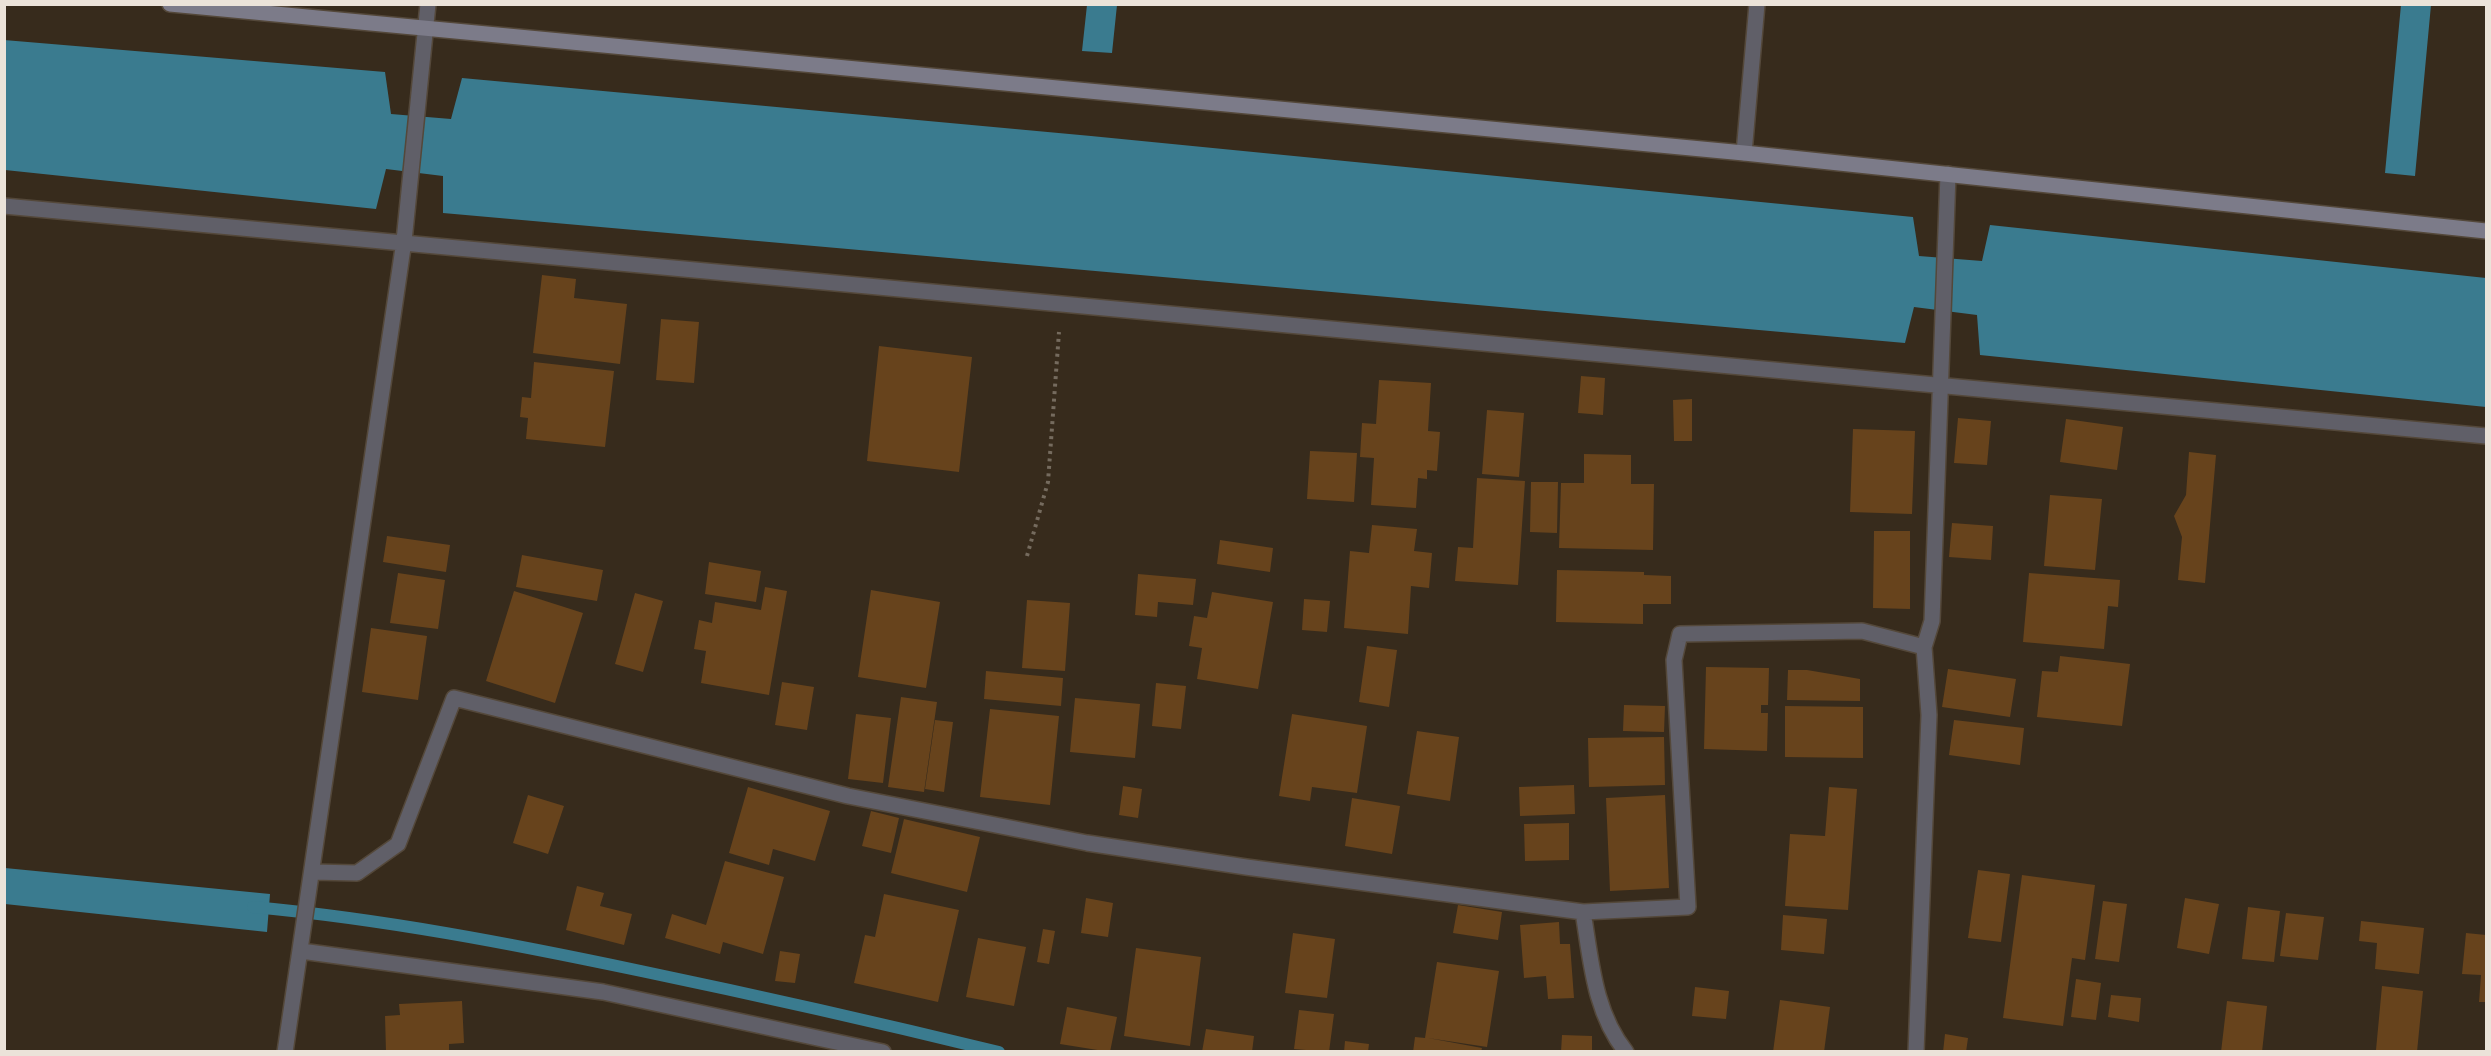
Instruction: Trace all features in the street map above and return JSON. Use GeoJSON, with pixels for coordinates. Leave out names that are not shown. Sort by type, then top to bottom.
{"type":"FeatureCollection","features":[{"type":"Feature","properties":{"kind":"street"},"geometry":{"type":"LineString","coordinates":[[170,4],[1744,153],[2487,231]]}},
{"type":"Feature","properties":{"kind":"street"},"geometry":{"type":"LineString","coordinates":[[285,1052],[404,242],[428,4]]}},
{"type":"Feature","properties":{"kind":"street"},"geometry":{"type":"LineString","coordinates":[[1744,153],[1756,4]]}},
{"type":"Feature","properties":{"kind":"street"},"geometry":{"type":"LineString","coordinates":[[1916,1052],[1929,715],[1924,647],[1932,621],[1948,174]]}},
{"type":"Feature","properties":{"kind":"street"},"geometry":{"type":"LineString","coordinates":[[4,206],[2487,436]]}},
{"type":"Feature","properties":{"kind":"street"},"geometry":{"type":"LineString","coordinates":[[312,872],[357,873],[398,844],[454,698],[848,796],[1087,843],[1246,867],[1583,912],[1688,907],[1674,660],[1680,634],[1862,631],[1924,647]]}},
{"type":"Feature","properties":{"kind":"street"},"geometry":{"type":"LineString","coordinates":[[1583,912],[1596,991],[1615,1038],[1626,1052]]}},
{"type":"Feature","properties":{"kind":"street"},"geometry":{"type":"LineString","coordinates":[[301,951],[603,992],[883,1052]]}},
{"type":"Feature","properties":{"kind":"path"},"geometry":{"type":"LineString","coordinates":[[1026,556],[1048,482],[1061,303]]}},
{"type":"Feature","properties":{"kind":"water"},"geometry":{"type":"Polygon","coordinates":[[[1087,5],[1117,5],[1112,53],[1082,51],[1087,5]]]}},
{"type":"Feature","properties":{"kind":"water"},"geometry":{"type":"Polygon","coordinates":[[[2401,5],[2431,5],[2415,176],[2385,173],[2401,5]]]}},
{"type":"Feature","properties":{"kind":"water"},"geometry":{"type":"Polygon","coordinates":[[[4,40],[385,72],[391,114],[451,119],[462,78],[1091,136],[1913,217],[1919,256],[1982,261],[1990,225],[2486,278],[2486,407],[1980,355],[1977,315],[1914,307],[1905,343],[443,213],[443,176],[386,169],[376,209],[5,170],[4,40]]]}},
{"type":"Feature","properties":{"kind":"water"},"geometry":{"type":"Polygon","coordinates":[[[5,868],[270,894],[267,932],[5,904],[5,868]]]}},
{"type":"Feature","properties":{"kind":"building"},"geometry":{"type":"Polygon","coordinates":[[[542,275],[576,279],[574,298],[627,304],[620,364],[533,353],[542,275]]]}},
{"type":"Feature","properties":{"kind":"building"},"geometry":{"type":"Polygon","coordinates":[[[661,319],[699,322],[694,383],[656,380],[661,319]]]}},
{"type":"Feature","properties":{"kind":"building"},"geometry":{"type":"Polygon","coordinates":[[[879,346],[972,357],[959,472],[867,461],[879,346]]]}},
{"type":"Feature","properties":{"kind":"building"},"geometry":{"type":"Polygon","coordinates":[[[534,362],[614,371],[605,447],[526,439],[528,418],[520,417],[522,397],[531,398],[534,362]]]}},
{"type":"Feature","properties":{"kind":"building"},"geometry":{"type":"Polygon","coordinates":[[[1581,376],[1605,378],[1603,415],[1578,413],[1581,376]]]}},
{"type":"Feature","properties":{"kind":"building"},"geometry":{"type":"Polygon","coordinates":[[[1379,380],[1431,383],[1428,431],[1440,432],[1437,471],[1427,470],[1427,479],[1418,478],[1416,508],[1371,505],[1374,458],[1360,457],[1362,423],[1376,424],[1379,380]]]}},
{"type":"Feature","properties":{"kind":"building"},"geometry":{"type":"Polygon","coordinates":[[[1692,399],[1692,441],[1674,441],[1673,400],[1692,399]]]}},
{"type":"Feature","properties":{"kind":"building"},"geometry":{"type":"Polygon","coordinates":[[[1487,410],[1524,413],[1519,477],[1482,474],[1487,410]]]}},
{"type":"Feature","properties":{"kind":"building"},"geometry":{"type":"Polygon","coordinates":[[[1958,418],[1991,421],[1987,465],[1954,463],[1958,418]]]}},
{"type":"Feature","properties":{"kind":"building"},"geometry":{"type":"Polygon","coordinates":[[[2066,419],[2123,427],[2117,470],[2060,462],[2066,419]]]}},
{"type":"Feature","properties":{"kind":"building"},"geometry":{"type":"Polygon","coordinates":[[[1853,429],[1915,431],[1912,514],[1850,512],[1853,429]]]}},
{"type":"Feature","properties":{"kind":"building"},"geometry":{"type":"Polygon","coordinates":[[[1310,451],[1357,453],[1354,502],[1307,499],[1310,451]]]}},
{"type":"Feature","properties":{"kind":"building"},"geometry":{"type":"Polygon","coordinates":[[[2189,452],[2216,455],[2205,583],[2178,580],[2182,537],[2174,516],[2186,495],[2189,452]]]}},
{"type":"Feature","properties":{"kind":"building"},"geometry":{"type":"Polygon","coordinates":[[[1584,454],[1631,455],[1631,484],[1654,484],[1653,550],[1559,548],[1561,483],[1584,483],[1584,454]]]}},
{"type":"Feature","properties":{"kind":"building"},"geometry":{"type":"Polygon","coordinates":[[[1477,478],[1525,481],[1518,585],[1455,581],[1458,547],[1473,548],[1477,478]]]}},
{"type":"Feature","properties":{"kind":"building"},"geometry":{"type":"Polygon","coordinates":[[[1531,482],[1558,482],[1557,533],[1530,532],[1531,482]]]}},
{"type":"Feature","properties":{"kind":"building"},"geometry":{"type":"Polygon","coordinates":[[[2050,495],[2102,499],[2095,570],[2044,566],[2050,495]]]}},
{"type":"Feature","properties":{"kind":"building"},"geometry":{"type":"Polygon","coordinates":[[[1952,523],[1993,526],[1991,560],[1949,557],[1952,523]]]}},
{"type":"Feature","properties":{"kind":"building"},"geometry":{"type":"Polygon","coordinates":[[[1372,525],[1417,529],[1414,551],[1432,553],[1429,588],[1411,586],[1408,634],[1344,628],[1350,551],[1369,553],[1372,525]]]}},
{"type":"Feature","properties":{"kind":"building"},"geometry":{"type":"Polygon","coordinates":[[[1874,531],[1910,531],[1910,609],[1873,608],[1874,531]]]}},
{"type":"Feature","properties":{"kind":"building"},"geometry":{"type":"Polygon","coordinates":[[[387,536],[450,545],[446,572],[383,562],[387,536]]]}},
{"type":"Feature","properties":{"kind":"building"},"geometry":{"type":"Polygon","coordinates":[[[1220,540],[1273,548],[1270,572],[1217,564],[1220,540]]]}},
{"type":"Feature","properties":{"kind":"building"},"geometry":{"type":"Polygon","coordinates":[[[522,555],[603,570],[597,601],[516,587],[522,555]]]}},
{"type":"Feature","properties":{"kind":"building"},"geometry":{"type":"Polygon","coordinates":[[[709,562],[761,571],[756,602],[705,594],[709,562]]]}},
{"type":"Feature","properties":{"kind":"building"},"geometry":{"type":"Polygon","coordinates":[[[1557,570],[1644,572],[1644,575],[1671,576],[1671,604],[1643,604],[1643,624],[1556,622],[1557,570]]]}},
{"type":"Feature","properties":{"kind":"building"},"geometry":{"type":"Polygon","coordinates":[[[398,573],[445,580],[438,629],[390,623],[398,573]]]}},
{"type":"Feature","properties":{"kind":"building"},"geometry":{"type":"Polygon","coordinates":[[[2029,573],[2120,580],[2118,607],[2108,606],[2104,649],[2023,642],[2029,573]]]}},
{"type":"Feature","properties":{"kind":"building"},"geometry":{"type":"Polygon","coordinates":[[[1138,574],[1196,579],[1193,605],[1158,602],[1157,617],[1135,615],[1138,574]]]}},
{"type":"Feature","properties":{"kind":"building"},"geometry":{"type":"Polygon","coordinates":[[[765,587],[787,591],[769,695],[701,683],[706,651],[694,649],[699,620],[712,623],[715,602],[761,610],[765,587]]]}},
{"type":"Feature","properties":{"kind":"building"},"geometry":{"type":"Polygon","coordinates":[[[871,590],[940,602],[926,688],[858,677],[871,590]]]}},
{"type":"Feature","properties":{"kind":"building"},"geometry":{"type":"Polygon","coordinates":[[[514,591],[583,613],[555,703],[486,681],[514,591]]]}},
{"type":"Feature","properties":{"kind":"building"},"geometry":{"type":"Polygon","coordinates":[[[1212,592],[1273,602],[1258,689],[1197,679],[1202,648],[1189,646],[1194,616],[1207,618],[1212,592]]]}},
{"type":"Feature","properties":{"kind":"building"},"geometry":{"type":"Polygon","coordinates":[[[635,593],[663,601],[643,672],[615,664],[635,593]]]}},
{"type":"Feature","properties":{"kind":"building"},"geometry":{"type":"Polygon","coordinates":[[[1304,599],[1330,601],[1327,632],[1302,630],[1304,599]]]}},
{"type":"Feature","properties":{"kind":"building"},"geometry":{"type":"Polygon","coordinates":[[[1027,600],[1070,603],[1065,671],[1022,668],[1027,600]]]}},
{"type":"Feature","properties":{"kind":"building"},"geometry":{"type":"Polygon","coordinates":[[[371,628],[427,636],[418,700],[362,692],[371,628]]]}},
{"type":"Feature","properties":{"kind":"building"},"geometry":{"type":"Polygon","coordinates":[[[1367,646],[1397,650],[1389,707],[1359,702],[1367,646]]]}},
{"type":"Feature","properties":{"kind":"building"},"geometry":{"type":"Polygon","coordinates":[[[2060,656],[2130,664],[2122,726],[2037,717],[2042,671],[2058,672],[2060,656]]]}},
{"type":"Feature","properties":{"kind":"building"},"geometry":{"type":"Polygon","coordinates":[[[1706,667],[1769,668],[1768,705],[1761,705],[1761,713],[1768,713],[1767,751],[1704,749],[1706,667]]]}},
{"type":"Feature","properties":{"kind":"building"},"geometry":{"type":"Polygon","coordinates":[[[1948,669],[2016,679],[2010,717],[1942,707],[1948,669]]]}},
{"type":"Feature","properties":{"kind":"building"},"geometry":{"type":"Polygon","coordinates":[[[1788,670],[1807,670],[1860,679],[1860,701],[1787,700],[1788,670]]]}},
{"type":"Feature","properties":{"kind":"building"},"geometry":{"type":"Polygon","coordinates":[[[986,671],[1063,678],[1061,706],[984,699],[986,671]]]}},
{"type":"Feature","properties":{"kind":"building"},"geometry":{"type":"Polygon","coordinates":[[[782,682],[814,687],[807,730],[775,725],[782,682]]]}},
{"type":"Feature","properties":{"kind":"building"},"geometry":{"type":"Polygon","coordinates":[[[1156,683],[1186,686],[1181,729],[1152,726],[1156,683]]]}},
{"type":"Feature","properties":{"kind":"building"},"geometry":{"type":"Polygon","coordinates":[[[901,697],[937,702],[924,792],[888,787],[901,697]]]}},
{"type":"Feature","properties":{"kind":"building"},"geometry":{"type":"Polygon","coordinates":[[[1075,698],[1140,704],[1135,758],[1070,752],[1075,698]]]}},
{"type":"Feature","properties":{"kind":"building"},"geometry":{"type":"Polygon","coordinates":[[[1624,705],[1665,706],[1664,732],[1623,731],[1624,705]]]}},
{"type":"Feature","properties":{"kind":"building"},"geometry":{"type":"Polygon","coordinates":[[[1785,706],[1863,707],[1863,758],[1785,757],[1785,706]]]}},
{"type":"Feature","properties":{"kind":"building"},"geometry":{"type":"Polygon","coordinates":[[[990,709],[1059,716],[1050,805],[980,797],[990,709]]]}},
{"type":"Feature","properties":{"kind":"building"},"geometry":{"type":"Polygon","coordinates":[[[856,714],[891,718],[883,783],[848,779],[856,714]]]}},
{"type":"Feature","properties":{"kind":"building"},"geometry":{"type":"Polygon","coordinates":[[[1292,714],[1367,726],[1357,793],[1312,787],[1310,801],[1279,796],[1292,714]]]}},
{"type":"Feature","properties":{"kind":"building"},"geometry":{"type":"Polygon","coordinates":[[[935,720],[953,722],[944,792],[925,789],[935,720]]]}},
{"type":"Feature","properties":{"kind":"building"},"geometry":{"type":"Polygon","coordinates":[[[1954,720],[2024,728],[2020,765],[1949,755],[1954,720]]]}},
{"type":"Feature","properties":{"kind":"building"},"geometry":{"type":"Polygon","coordinates":[[[1417,731],[1459,737],[1450,801],[1407,794],[1417,731]]]}},
{"type":"Feature","properties":{"kind":"building"},"geometry":{"type":"Polygon","coordinates":[[[1664,737],[1665,785],[1589,787],[1588,738],[1664,737]]]}},
{"type":"Feature","properties":{"kind":"building"},"geometry":{"type":"Polygon","coordinates":[[[1574,785],[1575,814],[1520,816],[1519,787],[1574,785]]]}},
{"type":"Feature","properties":{"kind":"building"},"geometry":{"type":"Polygon","coordinates":[[[1123,786],[1142,789],[1138,818],[1119,815],[1123,786]]]}},
{"type":"Feature","properties":{"kind":"building"},"geometry":{"type":"Polygon","coordinates":[[[748,787],[830,811],[815,861],[773,849],[769,865],[729,853],[748,787]]]}},
{"type":"Feature","properties":{"kind":"building"},"geometry":{"type":"Polygon","coordinates":[[[1829,787],[1857,789],[1848,910],[1785,906],[1790,834],[1825,836],[1829,787]]]}},
{"type":"Feature","properties":{"kind":"building"},"geometry":{"type":"Polygon","coordinates":[[[528,795],[564,806],[548,854],[513,843],[528,795]]]}},
{"type":"Feature","properties":{"kind":"building"},"geometry":{"type":"Polygon","coordinates":[[[1665,795],[1669,888],[1610,891],[1606,798],[1665,795]]]}},
{"type":"Feature","properties":{"kind":"building"},"geometry":{"type":"Polygon","coordinates":[[[1352,798],[1400,806],[1392,854],[1345,846],[1352,798]]]}},
{"type":"Feature","properties":{"kind":"building"},"geometry":{"type":"Polygon","coordinates":[[[871,811],[899,818],[891,853],[862,846],[871,811]]]}},
{"type":"Feature","properties":{"kind":"building"},"geometry":{"type":"Polygon","coordinates":[[[904,819],[980,837],[967,892],[891,873],[904,819]]]}},
{"type":"Feature","properties":{"kind":"building"},"geometry":{"type":"Polygon","coordinates":[[[1569,823],[1569,860],[1525,861],[1524,824],[1569,823]]]}},
{"type":"Feature","properties":{"kind":"building"},"geometry":{"type":"Polygon","coordinates":[[[725,861],[784,877],[763,954],[723,942],[720,954],[665,938],[672,914],[706,925],[725,861]]]}},
{"type":"Feature","properties":{"kind":"building"},"geometry":{"type":"Polygon","coordinates":[[[1978,870],[2010,874],[2001,942],[1968,938],[1978,870]]]}},
{"type":"Feature","properties":{"kind":"building"},"geometry":{"type":"Polygon","coordinates":[[[2022,875],[2095,885],[2085,960],[2072,958],[2063,1026],[2003,1018],[2022,875]]]}},
{"type":"Feature","properties":{"kind":"building"},"geometry":{"type":"Polygon","coordinates":[[[577,886],[604,893],[600,906],[632,914],[624,945],[566,930],[577,886]]]}},
{"type":"Feature","properties":{"kind":"building"},"geometry":{"type":"Polygon","coordinates":[[[884,894],[959,910],[938,1002],[854,983],[865,935],[875,937],[884,894]]]}},
{"type":"Feature","properties":{"kind":"building"},"geometry":{"type":"Polygon","coordinates":[[[1086,898],[1113,903],[1108,937],[1081,933],[1086,898]]]}},
{"type":"Feature","properties":{"kind":"building"},"geometry":{"type":"Polygon","coordinates":[[[2185,898],[2219,904],[2209,954],[2177,948],[2185,898]]]}},
{"type":"Feature","properties":{"kind":"building"},"geometry":{"type":"Polygon","coordinates":[[[2103,901],[2127,904],[2119,962],[2095,959],[2103,901]]]}},
{"type":"Feature","properties":{"kind":"building"},"geometry":{"type":"Polygon","coordinates":[[[1458,905],[1502,912],[1498,940],[1453,933],[1458,905]]]}},
{"type":"Feature","properties":{"kind":"building"},"geometry":{"type":"Polygon","coordinates":[[[2248,907],[2280,911],[2274,962],[2242,959],[2248,907]]]}},
{"type":"Feature","properties":{"kind":"building"},"geometry":{"type":"Polygon","coordinates":[[[2286,913],[2324,917],[2318,960],[2280,956],[2286,913]]]}},
{"type":"Feature","properties":{"kind":"building"},"geometry":{"type":"Polygon","coordinates":[[[1783,915],[1827,919],[1824,954],[1781,950],[1783,915]]]}},
{"type":"Feature","properties":{"kind":"building"},"geometry":{"type":"Polygon","coordinates":[[[2361,921],[2424,928],[2419,974],[2375,969],[2377,943],[2359,941],[2361,921]]]}},
{"type":"Feature","properties":{"kind":"building"},"geometry":{"type":"Polygon","coordinates":[[[1559,922],[1560,944],[1570,944],[1574,998],[1548,999],[1546,976],[1524,978],[1520,925],[1559,922]]]}},
{"type":"Feature","properties":{"kind":"building"},"geometry":{"type":"Polygon","coordinates":[[[1043,929],[1055,931],[1049,964],[1037,962],[1043,929]]]}},
{"type":"Feature","properties":{"kind":"building"},"geometry":{"type":"Polygon","coordinates":[[[1293,933],[1335,939],[1327,998],[1285,993],[1293,933]]]}},
{"type":"Feature","properties":{"kind":"building"},"geometry":{"type":"Polygon","coordinates":[[[2466,933],[2486,935],[2486,1002],[2479,1002],[2481,975],[2462,974],[2466,933]]]}},
{"type":"Feature","properties":{"kind":"building"},"geometry":{"type":"Polygon","coordinates":[[[978,938],[1026,947],[1014,1006],[966,997],[978,938]]]}},
{"type":"Feature","properties":{"kind":"building"},"geometry":{"type":"Polygon","coordinates":[[[1136,948],[1201,957],[1190,1046],[1124,1036],[1136,948]]]}},
{"type":"Feature","properties":{"kind":"building"},"geometry":{"type":"Polygon","coordinates":[[[780,951],[800,954],[795,983],[775,981],[780,951]]]}},
{"type":"Feature","properties":{"kind":"building"},"geometry":{"type":"Polygon","coordinates":[[[1437,962],[1499,971],[1487,1047],[1428,1038],[1482,1048],[1481,1052],[1413,1052],[1415,1037],[1425,1038],[1437,962]]]}},
{"type":"Feature","properties":{"kind":"building"},"geometry":{"type":"Polygon","coordinates":[[[2076,979],[2101,983],[2096,1020],[2071,1017],[2076,979]]]}},
{"type":"Feature","properties":{"kind":"building"},"geometry":{"type":"Polygon","coordinates":[[[2382,986],[2423,991],[2417,1052],[2376,1050],[2382,986]]]}},
{"type":"Feature","properties":{"kind":"building"},"geometry":{"type":"Polygon","coordinates":[[[1695,987],[1729,991],[1726,1019],[1692,1016],[1695,987]]]}},
{"type":"Feature","properties":{"kind":"building"},"geometry":{"type":"Polygon","coordinates":[[[2111,995],[2141,998],[2139,1022],[2108,1017],[2111,995]]]}},
{"type":"Feature","properties":{"kind":"building"},"geometry":{"type":"Polygon","coordinates":[[[1780,1000],[1830,1007],[1824,1052],[1773,1052],[1780,1000]]]}},
{"type":"Feature","properties":{"kind":"building"},"geometry":{"type":"Polygon","coordinates":[[[462,1001],[464,1043],[449,1044],[449,1052],[386,1052],[385,1016],[400,1015],[399,1004],[462,1001]]]}},
{"type":"Feature","properties":{"kind":"building"},"geometry":{"type":"Polygon","coordinates":[[[2227,1001],[2267,1006],[2262,1052],[2221,1052],[2227,1001]]]}},
{"type":"Feature","properties":{"kind":"building"},"geometry":{"type":"Polygon","coordinates":[[[1067,1007],[1117,1017],[1110,1052],[1060,1044],[1067,1007]]]}},
{"type":"Feature","properties":{"kind":"building"},"geometry":{"type":"Polygon","coordinates":[[[1299,1010],[1334,1014],[1329,1052],[1294,1049],[1299,1010]]]}},
{"type":"Feature","properties":{"kind":"building"},"geometry":{"type":"Polygon","coordinates":[[[1206,1029],[1254,1036],[1252,1052],[1202,1052],[1206,1029]]]}},
{"type":"Feature","properties":{"kind":"building"},"geometry":{"type":"Polygon","coordinates":[[[1945,1034],[1968,1038],[1966,1052],[1943,1052],[1945,1034]]]}},
{"type":"Feature","properties":{"kind":"building"},"geometry":{"type":"Polygon","coordinates":[[[1562,1035],[1592,1036],[1592,1052],[1561,1052],[1562,1035]]]}},
{"type":"Feature","properties":{"kind":"building"},"geometry":{"type":"Polygon","coordinates":[[[1345,1041],[1369,1044],[1368,1052],[1344,1052],[1345,1041]]]}},
{"type":"Feature","properties":{"kind":"waterway"},"geometry":{"type":"LineString","coordinates":[[253,907],[400,925],[545,951],[776,1000],[999,1052]]}}]}
